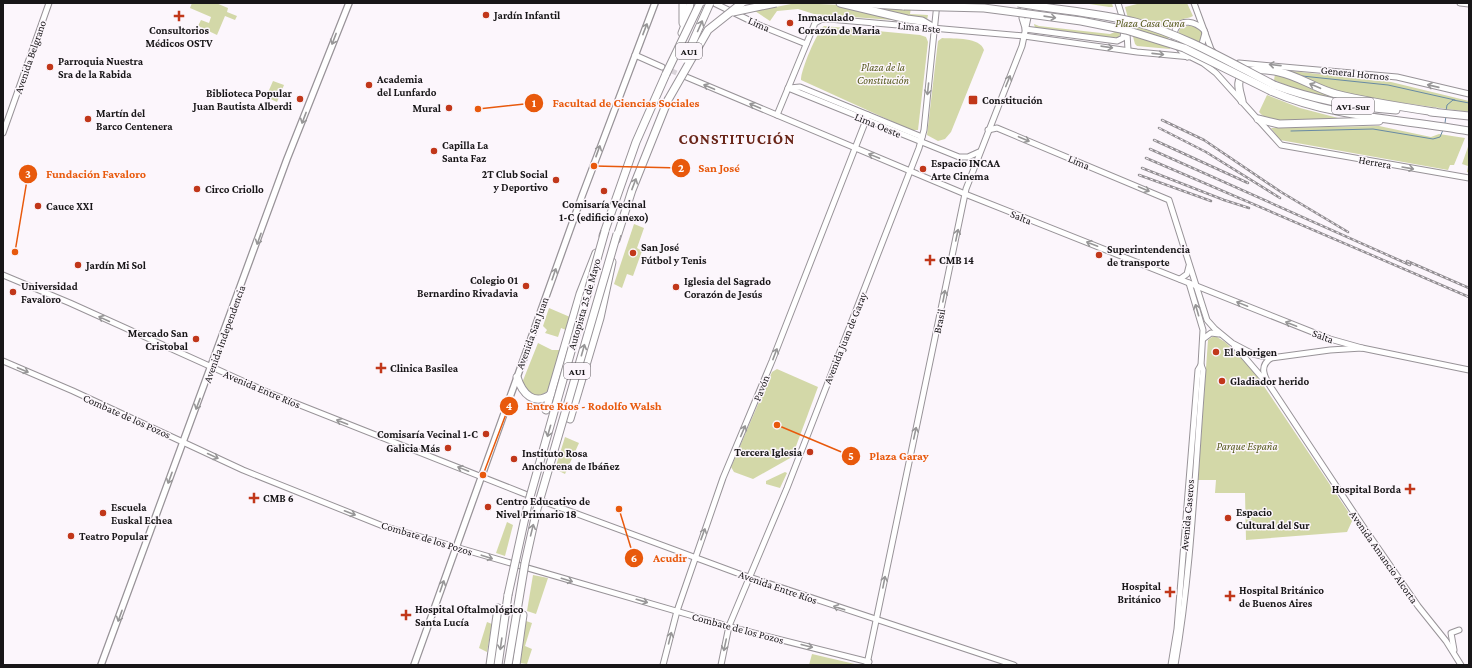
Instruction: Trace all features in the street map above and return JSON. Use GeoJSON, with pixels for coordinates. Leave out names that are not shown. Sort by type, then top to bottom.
{"type":"FeatureCollection","features":[{"type":"Feature","properties":{"kind":"highway"},"geometry":{"type":"LineString","coordinates":[[679,41],[684,16],[683,3]]}},
{"type":"Feature","properties":{"kind":"highway"},"geometry":{"type":"LineString","coordinates":[[666,74],[687,21],[690,3]]}},
{"type":"Feature","properties":{"kind":"highway","name":"Autopista 25 de Mayo"},"geometry":{"type":"LineString","coordinates":[[498,665],[513,568],[521,533],[605,231],[636,142],[700,3]]}},
{"type":"Feature","properties":{"kind":"highway","name":"Autopista 25 de Mayo"},"geometry":{"type":"LineString","coordinates":[[508,665],[518,598],[536,515],[617,234],[632,190],[668,100],[710,3]]}},
{"type":"Feature","properties":{"kind":"highway"},"geometry":{"type":"LineString","coordinates":[[668,100],[705,34],[714,24],[742,3]]}},
{"type":"Feature","properties":{"kind":"highway"},"geometry":{"type":"LineString","coordinates":[[729,13],[753,3]]}},
{"type":"Feature","properties":{"kind":"highway"},"geometry":{"type":"LineString","coordinates":[[729,13],[776,3]]}},
{"type":"Feature","properties":{"kind":"highway"},"geometry":{"type":"LineString","coordinates":[[840,3],[907,19],[922,21],[934,28]]}},
{"type":"Feature","properties":{"kind":"highway"},"geometry":{"type":"LineString","coordinates":[[855,3],[950,5]]}},
{"type":"Feature","properties":{"kind":"highway","name":"AV1-Sur"},"geometry":{"type":"LineString","coordinates":[[1018,3],[1142,24],[1172,35],[1301,103],[1331,110],[1469,131]]}},
{"type":"Feature","properties":{"kind":"highway","name":"AV1-Sur"},"geometry":{"type":"LineString","coordinates":[[950,5],[984,8],[1110,26],[1154,37],[1184,48],[1272,88],[1334,103],[1378,109],[1469,116]]}},
{"type":"Feature","properties":{"kind":"highway"},"geometry":{"type":"LineString","coordinates":[[1212,52],[1221,64],[1248,72],[1263,70],[1279,72],[1334,93],[1358,99],[1437,113]]}},
{"type":"Feature","properties":{"kind":"highway"},"geometry":{"type":"LineString","coordinates":[[1242,101],[1239,82],[1248,72]]}},
{"type":"Feature","properties":{"kind":"highway"},"geometry":{"type":"LineString","coordinates":[[1258,119],[1279,124],[1358,121],[1422,123]]}},
{"type":"Feature","properties":{"kind":"highway"},"geometry":{"type":"LineString","coordinates":[[546,410],[583,288],[605,231]]}},
{"type":"Feature","properties":{"kind":"highway"},"geometry":{"type":"LineString","coordinates":[[570,419],[600,318],[617,234]]}},
{"type":"Feature","properties":{"kind":"highway"},"geometry":{"type":"LineString","coordinates":[[516,377],[521,389],[527,395],[540,399],[551,394]]}},
{"type":"Feature","properties":{"kind":"highway"},"geometry":{"type":"LineString","coordinates":[[490,665],[498,611]]}},
{"type":"Feature","properties":{"kind":"highway"},"geometry":{"type":"LineString","coordinates":[[516,665],[523,615]]}},
{"type":"Feature","properties":{"kind":"main road","name":"Avenida Belgrano"},"geometry":{"type":"LineString","coordinates":[[3,133],[49,3]]}},
{"type":"Feature","properties":{"kind":"main road","name":"Avenida Independencia"},"geometry":{"type":"LineString","coordinates":[[101,665],[288,159],[349,3]]}},
{"type":"Feature","properties":{"kind":"main road","name":"Avenida San Juan"},"geometry":{"type":"LineString","coordinates":[[414,665],[516,377],[655,3]]}},
{"type":"Feature","properties":{"kind":"main road","name":"Lima"},"geometry":{"type":"LineString","coordinates":[[714,3],[806,44]]}},
{"type":"Feature","properties":{"kind":"main road","name":"Avenida Juan de Garay"},"geometry":{"type":"LineString","coordinates":[[721,665],[729,626],[789,483],[921,140],[937,3]]}},
{"type":"Feature","properties":{"kind":"main road","name":"Brasil"},"geometry":{"type":"LineString","coordinates":[[1024,3],[1022,18],[1025,30]]}},
{"type":"Feature","properties":{"kind":"main road","name":"Brasil"},"geometry":{"type":"LineString","coordinates":[[869,664],[876,620],[965,194],[979,152],[1021,47],[1029,19],[1031,3]]}},
{"type":"Feature","properties":{"kind":"main road"},"geometry":{"type":"LineString","coordinates":[[1118,3],[1124,29],[1127,33],[1128,50]]}},
{"type":"Feature","properties":{"kind":"main road"},"geometry":{"type":"LineString","coordinates":[[1196,3],[1212,52]]}},
{"type":"Feature","properties":{"kind":"main road"},"geometry":{"type":"LineString","coordinates":[[1460,3],[1469,4]]}},
{"type":"Feature","properties":{"kind":"main road","name":"Lima Este"},"geometry":{"type":"LineString","coordinates":[[806,44],[816,22],[825,19],[1024,36]]}},
{"type":"Feature","properties":{"kind":"main road"},"geometry":{"type":"LineString","coordinates":[[1189,57],[1176,46],[1174,39],[1175,30],[1180,24],[1191,22],[1200,26],[1205,31]]}},
{"type":"Feature","properties":{"kind":"main road"},"geometry":{"type":"LineString","coordinates":[[1025,30],[1117,41],[1122,39],[1124,29]]}},
{"type":"Feature","properties":{"kind":"main road"},"geometry":{"type":"LineString","coordinates":[[1189,57],[1200,47],[1205,31]]}},
{"type":"Feature","properties":{"kind":"main road"},"geometry":{"type":"LineString","coordinates":[[1024,36],[1189,57],[1203,63],[1216,73],[1258,119]]}},
{"type":"Feature","properties":{"kind":"main road"},"geometry":{"type":"LineString","coordinates":[[776,116],[806,44]]}},
{"type":"Feature","properties":{"kind":"main road"},"geometry":{"type":"LineString","coordinates":[[635,55],[662,67]]}},
{"type":"Feature","properties":{"kind":"main road","name":"General Hornos"},"geometry":{"type":"LineString","coordinates":[[1239,63],[1397,77],[1469,94]]}},
{"type":"Feature","properties":{"kind":"main road","name":"Salta"},"geometry":{"type":"LineString","coordinates":[[684,76],[776,116],[965,194],[1330,339],[1362,348]]}},
{"type":"Feature","properties":{"kind":"main road"},"geometry":{"type":"LineString","coordinates":[[793,76],[800,87]]}},
{"type":"Feature","properties":{"kind":"main road","name":"Lima Oeste"},"geometry":{"type":"LineString","coordinates":[[788,88],[800,87],[963,158],[979,152]]}},
{"type":"Feature","properties":{"kind":"main road","name":"Lima Oeste"},"geometry":{"type":"LineString","coordinates":[[788,88],[867,117]]}},
{"type":"Feature","properties":{"kind":"main road","name":"Pavón"},"geometry":{"type":"LineString","coordinates":[[663,665],[677,611],[694,557],[723,478],[772,361],[867,117]]}},
{"type":"Feature","properties":{"kind":"main road","name":"Herrera"},"geometry":{"type":"LineString","coordinates":[[1258,119],[1281,145],[1469,178]]}},
{"type":"Feature","properties":{"kind":"main road","name":"Lima"},"geometry":{"type":"LineString","coordinates":[[988,130],[997,128],[1170,200],[1187,253]]}},
{"type":"Feature","properties":{"kind":"main road"},"geometry":{"type":"LineString","coordinates":[[1180,279],[1186,275],[1188,271],[1187,253]]}},
{"type":"Feature","properties":{"kind":"main road"},"geometry":{"type":"LineString","coordinates":[[1187,253],[1207,320],[1219,334],[1232,343],[1254,354],[1271,358],[1330,350],[1362,348],[1469,370]]}},
{"type":"Feature","properties":{"kind":"main road","name":"Avenida Entre Ríos"},"geometry":{"type":"LineString","coordinates":[[3,275],[70,303],[276,396],[525,494]]}},
{"type":"Feature","properties":{"kind":"main road","name":"Avenida Caseros"},"geometry":{"type":"LineString","coordinates":[[1175,665],[1182,628],[1203,370],[1201,365],[1203,339],[1202,327],[1189,282]]}},
{"type":"Feature","properties":{"kind":"main road"},"geometry":{"type":"LineString","coordinates":[[1203,339],[1211,333],[1219,334]]}},
{"type":"Feature","properties":{"kind":"main road","name":"Avenida Amancio Alcorta"},"geometry":{"type":"LineString","coordinates":[[1232,343],[1270,386],[1369,536],[1418,606],[1454,653],[1461,665]]}},
{"type":"Feature","properties":{"kind":"main road","name":"Avenida Amancio Alcorta"},"geometry":{"type":"LineString","coordinates":[[1270,386],[1263,369],[1265,363],[1271,358]]}},
{"type":"Feature","properties":{"kind":"main road","name":"Combate de los Pozos"},"geometry":{"type":"LineString","coordinates":[[3,361],[243,470],[383,526],[729,626],[869,664]]}},
{"type":"Feature","properties":{"kind":"main road","name":"Avenida Caseros"},"geometry":{"type":"LineString","coordinates":[[1171,665],[1177,629],[1198,370],[1201,365]]}},
{"type":"Feature","properties":{"kind":"main road","name":"Avenida Entre Ríos"},"geometry":{"type":"LineString","coordinates":[[545,502],[750,578],[1014,665]]}},
{"type":"Feature","properties":{"kind":"main road"},"geometry":{"type":"LineString","coordinates":[[1454,653],[1451,636],[1452,632],[1459,630]]}},
{"type":"Feature","properties":{"kind":"green space"},"geometry":{"type":"Polygon","coordinates":[[[192,3],[216,3],[228,8],[227,12],[237,16],[235,20],[225,16],[217,35],[198,26],[201,20],[209,23],[211,17],[190,8],[192,3]]]}},
{"type":"Feature","properties":{"kind":"green space"},"geometry":{"type":"Polygon","coordinates":[[[796,3],[842,5],[905,21],[814,14],[798,9],[777,11],[770,21],[755,11],[796,3]]]}},
{"type":"Feature","properties":{"kind":"green space"},"geometry":{"type":"Polygon","coordinates":[[[1083,3],[1112,3],[1113,7],[1109,7],[1083,3]]]}},
{"type":"Feature","properties":{"kind":"green space","name":"Plaza Casa Cuna"},"geometry":{"type":"Polygon","coordinates":[[[1141,3],[1187,3],[1193,16],[1173,24],[1168,35],[1170,49],[1137,46],[1135,44],[1125,7],[1141,3]]]}},
{"type":"Feature","properties":{"kind":"green space"},"geometry":{"type":"Polygon","coordinates":[[[859,4],[911,8],[910,14],[928,15],[927,20],[859,4]]]}},
{"type":"Feature","properties":{"kind":"green space"},"geometry":{"type":"Polygon","coordinates":[[[1034,24],[1039,26],[1110,34],[1121,31],[1119,37],[1114,38],[1035,28],[1034,24]]]}},
{"type":"Feature","properties":{"kind":"green space","name":"Plaza Casa Cuna"},"geometry":{"type":"Polygon","coordinates":[[[1191,25],[1197,27],[1201,31],[1202,37],[1198,43],[1178,34],[1180,28],[1191,25]]]}},
{"type":"Feature","properties":{"kind":"green space","name":"Plaza de la Constitución"},"geometry":{"type":"Polygon","coordinates":[[[824,26],[920,35],[926,37],[928,42],[918,130],[911,130],[801,80],[803,69],[817,35],[824,26]]]}},
{"type":"Feature","properties":{"kind":"green space","name":"Plaza de la Constitución"},"geometry":{"type":"Polygon","coordinates":[[[942,38],[972,41],[982,46],[984,50],[951,132],[945,139],[938,141],[927,135],[938,41],[942,38]]]}},
{"type":"Feature","properties":{"kind":"green space"},"geometry":{"type":"Polygon","coordinates":[[[1282,70],[1391,82],[1469,101],[1469,112],[1360,97],[1331,90],[1282,70]]]}},
{"type":"Feature","properties":{"kind":"green space"},"geometry":{"type":"Polygon","coordinates":[[[1275,74],[1369,102],[1357,102],[1308,93],[1274,80],[1275,74]]]}},
{"type":"Feature","properties":{"kind":"green space"},"geometry":{"type":"Polygon","coordinates":[[[273,81],[284,85],[277,102],[266,97],[273,81]]]}},
{"type":"Feature","properties":{"kind":"green space"},"geometry":{"type":"Polygon","coordinates":[[[1267,95],[1300,108],[1342,119],[1310,122],[1285,122],[1274,120],[1265,117],[1259,112],[1267,95]]]}},
{"type":"Feature","properties":{"kind":"green space"},"geometry":{"type":"Polygon","coordinates":[[[1379,126],[1431,137],[1439,134],[1465,138],[1454,165],[1450,165],[1448,170],[1280,140],[1271,128],[1379,126]]]}},
{"type":"Feature","properties":{"kind":"green space"},"geometry":{"type":"Polygon","coordinates":[[[1469,144],[1469,173],[1467,172],[1468,166],[1462,164],[1469,144]]]}},
{"type":"Feature","properties":{"kind":"green space","name":"San José Fútbol y Tenis"},"geometry":{"type":"Polygon","coordinates":[[[634,224],[644,228],[637,248],[642,251],[633,276],[627,274],[622,288],[614,284],[634,224]]]}},
{"type":"Feature","properties":{"kind":"green space"},"geometry":{"type":"Polygon","coordinates":[[[549,308],[570,317],[566,330],[561,328],[558,337],[545,333],[547,330],[543,326],[549,308]]]}},
{"type":"Feature","properties":{"kind":"green space","name":"Parque España"},"geometry":{"type":"Polygon","coordinates":[[[1212,337],[1217,337],[1225,342],[1251,367],[1353,519],[1347,532],[1246,540],[1245,493],[1215,493],[1216,480],[1198,480],[1208,340],[1212,337]]]}},
{"type":"Feature","properties":{"kind":"green space"},"geometry":{"type":"Polygon","coordinates":[[[538,343],[552,350],[560,350],[549,390],[538,397],[524,392],[522,383],[538,343]]]}},
{"type":"Feature","properties":{"kind":"green space"},"geometry":{"type":"Polygon","coordinates":[[[777,369],[818,387],[792,457],[753,479],[734,472],[731,467],[772,372],[777,369]]]}},
{"type":"Feature","properties":{"kind":"green space"},"geometry":{"type":"Polygon","coordinates":[[[565,437],[579,443],[565,474],[555,469],[565,437]]]}},
{"type":"Feature","properties":{"kind":"green space"},"geometry":{"type":"Polygon","coordinates":[[[785,472],[787,473],[780,488],[766,484],[766,481],[785,472]]]}},
{"type":"Feature","properties":{"kind":"green space"},"geometry":{"type":"Polygon","coordinates":[[[507,522],[513,525],[505,556],[496,553],[507,522]]]}},
{"type":"Feature","properties":{"kind":"green space"},"geometry":{"type":"Polygon","coordinates":[[[533,575],[548,578],[536,614],[527,611],[533,575]]]}},
{"type":"Feature","properties":{"kind":"green space"},"geometry":{"type":"Polygon","coordinates":[[[526,621],[532,623],[525,646],[532,649],[527,664],[520,663],[526,621]]]}},
{"type":"Feature","properties":{"kind":"green space"},"geometry":{"type":"Polygon","coordinates":[[[487,622],[492,624],[487,652],[479,648],[487,622]]]}},
{"type":"Feature","properties":{"kind":"green space"},"geometry":{"type":"Polygon","coordinates":[[[812,654],[859,665],[809,665],[812,654]]]}},
{"type":"Feature","properties":{"kind":"waterway"},"geometry":{"type":"LineString","coordinates":[[1302,76],[1388,85],[1455,100]]}},
{"type":"Feature","properties":{"kind":"waterway"},"geometry":{"type":"LineString","coordinates":[[1446,111],[1447,105],[1453,100],[1469,103]]}},
{"type":"Feature","properties":{"kind":"waterway"},"geometry":{"type":"LineString","coordinates":[[1445,123],[1446,116]]}},
{"type":"Feature","properties":{"kind":"waterway"},"geometry":{"type":"LineString","coordinates":[[1291,131],[1373,129],[1433,139],[1440,137],[1443,130]]}},
{"type":"Feature","properties":{"kind":"tunnel"},"geometry":{"type":"LineString","coordinates":[[665,68],[683,76]]}},
{"type":"Feature","properties":{"kind":"railway"},"geometry":{"type":"LineString","coordinates":[[1162,120],[1204,140],[1281,192],[1348,232]]}},
{"type":"Feature","properties":{"kind":"railway"},"geometry":{"type":"LineString","coordinates":[[1159,128],[1206,152],[1280,198]]}},
{"type":"Feature","properties":{"kind":"railway"},"geometry":{"type":"LineString","coordinates":[[1154,140],[1248,183]]}},
{"type":"Feature","properties":{"kind":"railway"},"geometry":{"type":"LineString","coordinates":[[1150,149],[1410,265]]}},
{"type":"Feature","properties":{"kind":"railway"},"geometry":{"type":"LineString","coordinates":[[1146,158],[1469,297]]}},
{"type":"Feature","properties":{"kind":"railway"},"geometry":{"type":"LineString","coordinates":[[1142,168],[1224,200],[1249,208]]}},
{"type":"Feature","properties":{"kind":"railway"},"geometry":{"type":"LineString","coordinates":[[1139,175],[1211,201]]}},
{"type":"Feature","properties":{"kind":"railway"},"geometry":{"type":"LineString","coordinates":[[1407,261],[1469,288]]}},
{"type":"Feature","properties":{"kind":"place","name":"Jardín Infantil"},"geometry":{"type":"Point","coordinates":[486,15]}},
{"type":"Feature","properties":{"kind":"place","name":"Consultorios Médicos OSTV"},"geometry":{"type":"Point","coordinates":[179,16]}},
{"type":"Feature","properties":{"kind":"place","name":"Inmaculado Corazón de Maria"},"geometry":{"type":"Point","coordinates":[790,23]}},
{"type":"Feature","properties":{"kind":"place","name":"Parroquia Nuestra Sra de la Rabida"},"geometry":{"type":"Point","coordinates":[50,67]}},
{"type":"Feature","properties":{"kind":"place","name":"Academia del Lunfardo"},"geometry":{"type":"Point","coordinates":[369,85]}},
{"type":"Feature","properties":{"kind":"place","name":"Biblioteca Popular Juan Bautista Alberdi"},"geometry":{"type":"Point","coordinates":[300,99]}},
{"type":"Feature","properties":{"kind":"place","name":"Constitución"},"geometry":{"type":"Point","coordinates":[973,100]}},
{"type":"Feature","properties":{"kind":"place","name":"Mural"},"geometry":{"type":"Point","coordinates":[449,108]}},
{"type":"Feature","properties":{"kind":"place","name":"Facultad de Ciencias Sociales"},"geometry":{"type":"Point","coordinates":[478,109]}},
{"type":"Feature","properties":{"kind":"place","name":"Martín del Barco Centenera"},"geometry":{"type":"Point","coordinates":[88,119]}},
{"type":"Feature","properties":{"kind":"place","name":"Capilla La Santa Faz"},"geometry":{"type":"Point","coordinates":[434,151]}},
{"type":"Feature","properties":{"kind":"place","name":"San José"},"geometry":{"type":"Point","coordinates":[594,166]}},
{"type":"Feature","properties":{"kind":"place","name":"Espacio INCAA Arte Cinema"},"geometry":{"type":"Point","coordinates":[923,169]}},
{"type":"Feature","properties":{"kind":"place","name":"2T Club Social y Deportivo"},"geometry":{"type":"Point","coordinates":[556,180]}},
{"type":"Feature","properties":{"kind":"place","name":"Circo Criollo"},"geometry":{"type":"Point","coordinates":[197,189]}},
{"type":"Feature","properties":{"kind":"place","name":"Comisaría Vecinal 1-C (edificio anexo)"},"geometry":{"type":"Point","coordinates":[604,191]}},
{"type":"Feature","properties":{"kind":"place","name":"Cauce XXI"},"geometry":{"type":"Point","coordinates":[38,206]}},
{"type":"Feature","properties":{"kind":"place","name":"Fundación Favaloro"},"geometry":{"type":"Point","coordinates":[15,252]}},
{"type":"Feature","properties":{"kind":"place","name":"San José Fútbol y Tenis"},"geometry":{"type":"Point","coordinates":[633,253]}},
{"type":"Feature","properties":{"kind":"place","name":"Superintendencia de transporte"},"geometry":{"type":"Point","coordinates":[1099,255]}},
{"type":"Feature","properties":{"kind":"place","name":"CMB 14"},"geometry":{"type":"Point","coordinates":[930,260]}},
{"type":"Feature","properties":{"kind":"place","name":"Jardín Mi Sol"},"geometry":{"type":"Point","coordinates":[78,265]}},
{"type":"Feature","properties":{"kind":"place","name":"Colegio 01 Bernardino Rivadavia"},"geometry":{"type":"Point","coordinates":[526,286]}},
{"type":"Feature","properties":{"kind":"place","name":"Iglesia del Sagrado Corazón de Jesús"},"geometry":{"type":"Point","coordinates":[676,287]}},
{"type":"Feature","properties":{"kind":"place","name":"Universidad Favaloro"},"geometry":{"type":"Point","coordinates":[13,292]}},
{"type":"Feature","properties":{"kind":"place","name":"Mercado San Cristobal"},"geometry":{"type":"Point","coordinates":[196,339]}},
{"type":"Feature","properties":{"kind":"place","name":"El aborigen"},"geometry":{"type":"Point","coordinates":[1216,352]}},
{"type":"Feature","properties":{"kind":"place","name":"Clinica Basilea"},"geometry":{"type":"Point","coordinates":[381,368]}},
{"type":"Feature","properties":{"kind":"place","name":"Gladiador herido"},"geometry":{"type":"Point","coordinates":[1222,381]}},
{"type":"Feature","properties":{"kind":"place","name":"Plaza Garay"},"geometry":{"type":"Point","coordinates":[777,425]}},
{"type":"Feature","properties":{"kind":"place","name":"Comisaría Vecinal 1-C"},"geometry":{"type":"Point","coordinates":[486,434]}},
{"type":"Feature","properties":{"kind":"place","name":"Galicia Más"},"geometry":{"type":"Point","coordinates":[448,448]}},
{"type":"Feature","properties":{"kind":"place","name":"Tercera Iglesia"},"geometry":{"type":"Point","coordinates":[810,452]}},
{"type":"Feature","properties":{"kind":"place","name":"Instituto Rosa Anchorena de Ibáñez"},"geometry":{"type":"Point","coordinates":[514,459]}},
{"type":"Feature","properties":{"kind":"place","name":"Entre Ríos - Rodolfo Walsh"},"geometry":{"type":"Point","coordinates":[483,475]}},
{"type":"Feature","properties":{"kind":"place","name":"Hospital Borda"},"geometry":{"type":"Point","coordinates":[1410,489]}},
{"type":"Feature","properties":{"kind":"place","name":"CMB 6"},"geometry":{"type":"Point","coordinates":[254,498]}},
{"type":"Feature","properties":{"kind":"place","name":"Centro Educativo de Nivel Primario 18"},"geometry":{"type":"Point","coordinates":[488,507]}},
{"type":"Feature","properties":{"kind":"place","name":"Acudir"},"geometry":{"type":"Point","coordinates":[619,509]}},
{"type":"Feature","properties":{"kind":"place","name":"Escuela Euskal Echea"},"geometry":{"type":"Point","coordinates":[103,513]}},
{"type":"Feature","properties":{"kind":"place","name":"Espacio Cultural del Sur"},"geometry":{"type":"Point","coordinates":[1228,518]}},
{"type":"Feature","properties":{"kind":"place","name":"Teatro Popular"},"geometry":{"type":"Point","coordinates":[71,536]}},
{"type":"Feature","properties":{"kind":"place","name":"Hospital Británico"},"geometry":{"type":"Point","coordinates":[1170,592]}},
{"type":"Feature","properties":{"kind":"place","name":"Hospital Británico de Buenos Aires"},"geometry":{"type":"Point","coordinates":[1230,596]}},
{"type":"Feature","properties":{"kind":"place","name":"Hospital Oftalmológico Santa Lucía"},"geometry":{"type":"Point","coordinates":[406,615]}},
{"type":"Feature","properties":{"kind":"district","name":"CONSTITUCIÓN"},"geometry":{"type":"Point","coordinates":[737,139]}}]}
